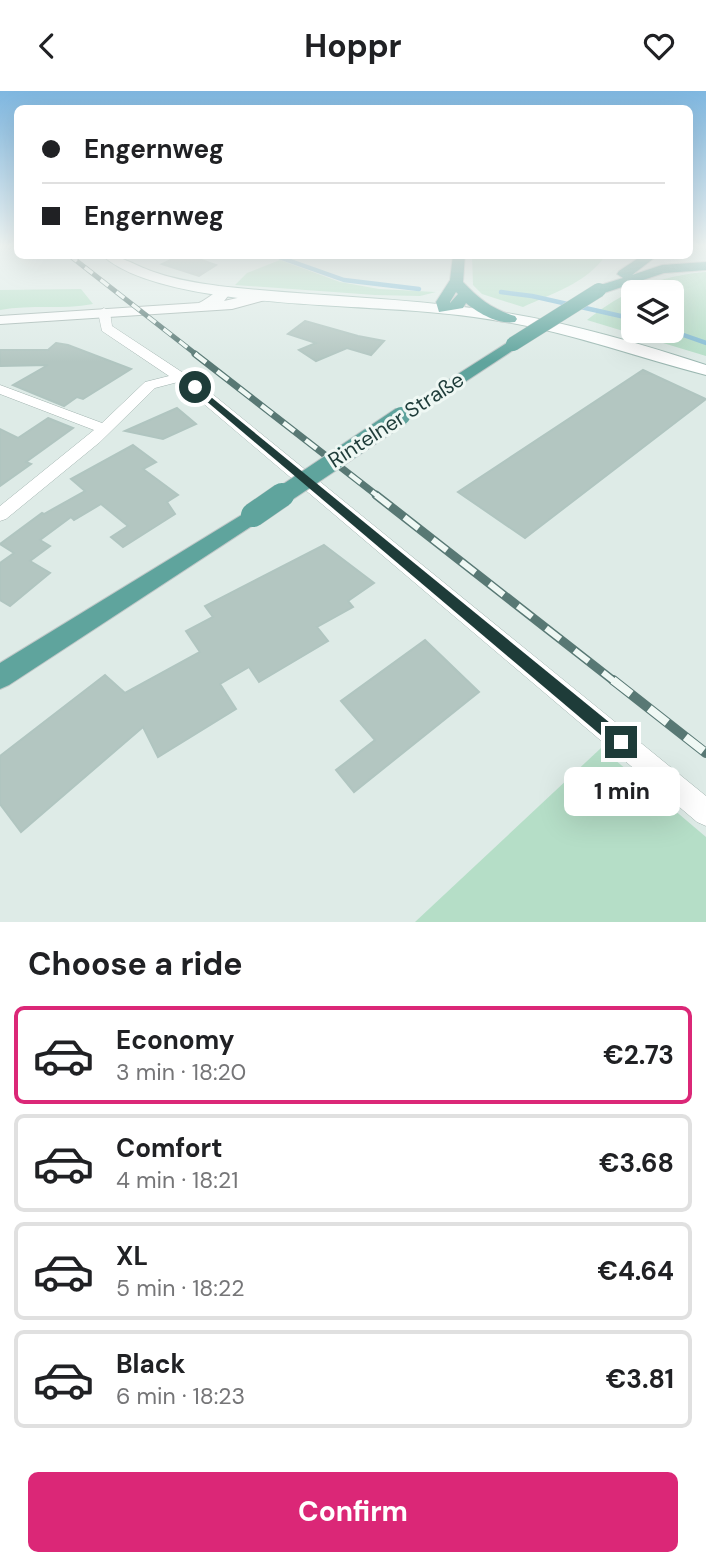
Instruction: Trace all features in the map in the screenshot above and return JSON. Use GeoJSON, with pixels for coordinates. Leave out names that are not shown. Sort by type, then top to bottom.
{"type":"FeatureCollection","features":[{"type":"Feature","properties":{"kind":"main road"},"geometry":{"type":"LineString","coordinates":[[165,308],[178,297],[180,292],[177,285]]}},
{"type":"Feature","properties":{"kind":"main road"},"geometry":{"type":"LineString","coordinates":[[192,285],[264,296],[444,309],[510,319],[609,340],[706,370]]}},
{"type":"Feature","properties":{"kind":"main road"},"geometry":{"type":"LineString","coordinates":[[444,309],[443,302],[454,285]]}},
{"type":"Feature","properties":{"kind":"main road"},"geometry":{"type":"LineString","coordinates":[[459,285],[464,295],[483,309],[510,319]]}},
{"type":"Feature","properties":{"kind":"main road"},"geometry":{"type":"LineString","coordinates":[[599,290],[603,285]]}},
{"type":"Feature","properties":{"kind":"main road","name":"Rintelner Straße"},"geometry":{"type":"LineString","coordinates":[[0,677],[607,285]]}},
{"type":"Feature","properties":{"kind":"main road"},"geometry":{"type":"LineString","coordinates":[[599,290],[615,285]]}},
{"type":"Feature","properties":{"kind":"main road"},"geometry":{"type":"LineString","coordinates":[[201,307],[218,300],[221,290]]}},
{"type":"Feature","properties":{"kind":"main road"},"geometry":{"type":"LineString","coordinates":[[165,308],[198,300],[221,290]]}},
{"type":"Feature","properties":{"kind":"main road"},"geometry":{"type":"LineString","coordinates":[[444,309],[458,305],[464,295]]}},
{"type":"Feature","properties":{"kind":"main road"},"geometry":{"type":"LineString","coordinates":[[0,320],[232,305],[264,296]]}},
{"type":"Feature","properties":{"kind":"street"},"geometry":{"type":"LineString","coordinates":[[104,312],[106,328],[181,377],[706,813]]}},
{"type":"Feature","properties":{"kind":"street"},"geometry":{"type":"LineString","coordinates":[[0,515],[104,429],[149,385],[181,377]]}},
{"type":"Feature","properties":{"kind":"street"},"geometry":{"type":"LineString","coordinates":[[0,389],[104,429]]}},
{"type":"Feature","properties":{"kind":"green space"},"geometry":{"type":"Polygon","coordinates":[[[235,285],[355,285],[379,289],[436,292],[420,296],[375,295],[235,285]]]}},
{"type":"Feature","properties":{"kind":"green space"},"geometry":{"type":"Polygon","coordinates":[[[473,285],[571,285],[523,307],[482,294],[473,285]]]}},
{"type":"Feature","properties":{"kind":"green space"},"geometry":{"type":"Polygon","coordinates":[[[684,285],[706,285],[706,356],[663,343],[684,343],[684,285]]]}},
{"type":"Feature","properties":{"kind":"green space"},"geometry":{"type":"Polygon","coordinates":[[[81,289],[93,304],[0,310],[0,290],[81,289]]]}},
{"type":"Feature","properties":{"kind":"green space"},"geometry":{"type":"Polygon","coordinates":[[[621,297],[621,330],[587,320],[600,310],[621,297]]]}},
{"type":"Feature","properties":{"kind":"green space"},"geometry":{"type":"Polygon","coordinates":[[[601,748],[706,837],[706,922],[415,922],[601,748]]]}},
{"type":"Feature","properties":{"kind":"building"},"geometry":{"type":"Polygon","coordinates":[[[305,321],[384,341],[371,355],[347,348],[316,361],[299,350],[316,343],[288,334],[305,321]]]}},
{"type":"Feature","properties":{"kind":"building"},"geometry":{"type":"Polygon","coordinates":[[[56,343],[131,369],[83,399],[77,397],[64,406],[13,385],[48,365],[0,366],[0,350],[48,350],[56,343]]]}},
{"type":"Feature","properties":{"kind":"building"},"geometry":{"type":"Polygon","coordinates":[[[643,370],[706,399],[525,538],[458,492],[643,370]]]}},
{"type":"Feature","properties":{"kind":"building"},"geometry":{"type":"Polygon","coordinates":[[[177,408],[196,424],[163,439],[125,431],[177,408]]]}},
{"type":"Feature","properties":{"kind":"building"},"geometry":{"type":"Polygon","coordinates":[[[48,418],[73,428],[26,462],[31,464],[0,486],[0,429],[18,438],[48,418]]]}},
{"type":"Feature","properties":{"kind":"building"},"geometry":{"type":"Polygon","coordinates":[[[133,445],[156,462],[143,469],[178,495],[167,502],[175,514],[123,547],[111,537],[128,526],[101,504],[74,520],[71,517],[40,540],[50,546],[30,561],[50,573],[10,606],[0,600],[0,563],[14,553],[0,544],[42,513],[85,491],[71,479],[133,445]]]}},
{"type":"Feature","properties":{"kind":"building"},"geometry":{"type":"Polygon","coordinates":[[[324,545],[374,583],[348,601],[353,607],[317,627],[328,641],[259,682],[249,667],[220,684],[236,709],[158,757],[143,727],[21,832],[0,804],[0,756],[105,675],[125,693],[200,652],[186,631],[213,617],[205,606],[324,545]]]}},
{"type":"Feature","properties":{"kind":"building"},"geometry":{"type":"Polygon","coordinates":[[[425,640],[479,692],[354,792],[336,770],[375,740],[341,701],[425,640]]]}},
{"type":"Feature","properties":{"kind":"waterway"},"geometry":{"type":"LineString","coordinates":[[384,285],[419,289]]}},
{"type":"Feature","properties":{"kind":"waterway"},"geometry":{"type":"LineString","coordinates":[[501,292],[532,296],[621,316]]}},
{"type":"Feature","properties":{"kind":"waterway"},"geometry":{"type":"LineString","coordinates":[[684,335],[706,343]]}},
{"type":"Feature","properties":{"kind":"railway"},"geometry":{"type":"LineString","coordinates":[[107,285],[197,355]]}},
{"type":"Feature","properties":{"kind":"railway"},"geometry":{"type":"LineString","coordinates":[[195,354],[379,497]]}},
{"type":"Feature","properties":{"kind":"railway"},"geometry":{"type":"LineString","coordinates":[[376,495],[615,682]]}},
{"type":"Feature","properties":{"kind":"railway"},"geometry":{"type":"LineString","coordinates":[[613,680],[706,753]]}},
{"type":"Feature","properties":{"kind":"route"},"geometry":{"type":"LineString","coordinates":[[195,387],[621,742]]}}]}
